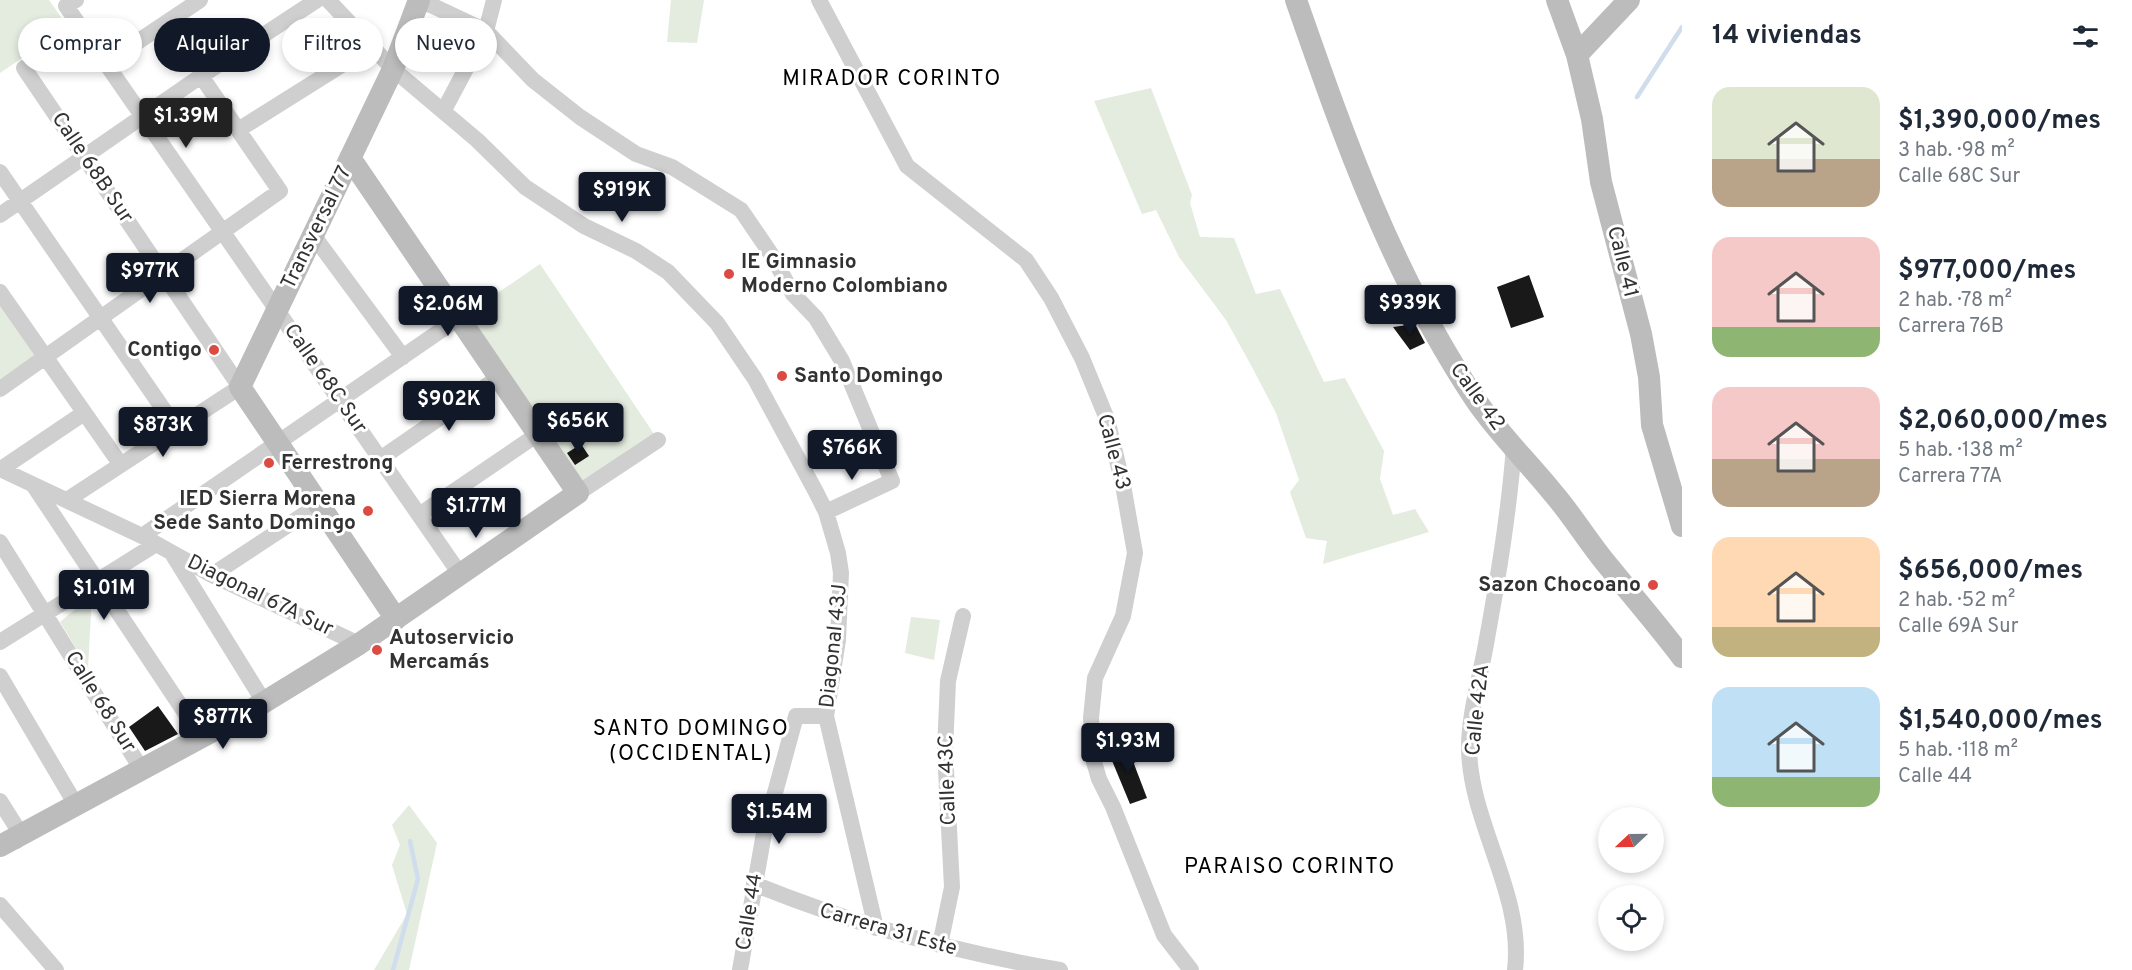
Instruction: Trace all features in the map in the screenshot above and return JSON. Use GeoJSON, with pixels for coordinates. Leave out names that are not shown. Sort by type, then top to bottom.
{"type":"FeatureCollection","features":[{"type":"Feature","properties":{"kind":"street"},"geometry":{"type":"LineString","coordinates":[[142,39],[200,0]]}},
{"type":"Feature","properties":{"kind":"street"},"geometry":{"type":"LineString","coordinates":[[0,215],[201,76],[318,0]]}},
{"type":"Feature","properties":{"kind":"street","name":"Diagonal 43J"},"geometry":{"type":"LineString","coordinates":[[328,0],[345,18]]}},
{"type":"Feature","properties":{"kind":"street"},"geometry":{"type":"LineString","coordinates":[[489,18],[494,0]]}},
{"type":"Feature","properties":{"kind":"street","name":"Calle 43"},"geometry":{"type":"LineString","coordinates":[[819,0],[907,166],[1026,260],[1051,298],[1082,358],[1107,419],[1123,484],[1135,553],[1123,616],[1095,678],[1091,718],[1094,762],[1164,935],[1191,970]]}},
{"type":"Feature","properties":{"kind":"street","name":"Calle 42"},"geometry":{"type":"LineString","coordinates":[[1296,0],[1382,232],[1413,296],[1477,402],[1682,657]]}},
{"type":"Feature","properties":{"kind":"street","name":"Calle 41"},"geometry":{"type":"LineString","coordinates":[[1557,0],[1577,55],[1592,119],[1601,182],[1641,334],[1658,449],[1682,526]]}},
{"type":"Feature","properties":{"kind":"street"},"geometry":{"type":"LineString","coordinates":[[1577,55],[1629,0]]}},
{"type":"Feature","properties":{"kind":"street"},"geometry":{"type":"LineString","coordinates":[[418,1],[458,18]]}},
{"type":"Feature","properties":{"kind":"street","name":"Transversal 77"},"geometry":{"type":"LineString","coordinates":[[240,387],[393,69],[418,1]]}},
{"type":"Feature","properties":{"kind":"street","name":"Calle 68C Sur"},"geometry":{"type":"LineString","coordinates":[[71,3],[80,18]]}},
{"type":"Feature","properties":{"kind":"street"},"geometry":{"type":"LineString","coordinates":[[497,42],[533,80],[580,117],[636,154],[672,167],[741,210],[771,254],[793,294],[816,318],[842,361],[892,481],[826,512]]}},
{"type":"Feature","properties":{"kind":"street","name":"Diagonal 43J"},"geometry":{"type":"LineString","coordinates":[[383,58],[393,69],[444,110],[525,188],[584,226],[636,251],[668,272],[717,323],[794,446],[826,512],[842,573],[838,640],[826,716],[876,928]]}},
{"type":"Feature","properties":{"kind":"street","name":"Calle 68B Sur"},"geometry":{"type":"LineString","coordinates":[[27,72],[240,387]]}},
{"type":"Feature","properties":{"kind":"street","name":"Calle 68C Sur"},"geometry":{"type":"LineString","coordinates":[[112,72],[460,574]]}},
{"type":"Feature","properties":{"kind":"street"},"geometry":{"type":"LineString","coordinates":[[238,130],[331,72]]}},
{"type":"Feature","properties":{"kind":"street"},"geometry":{"type":"LineString","coordinates":[[444,110],[464,72]]}},
{"type":"Feature","properties":{"kind":"street"},"geometry":{"type":"LineString","coordinates":[[0,389],[280,191],[201,76]]}},
{"type":"Feature","properties":{"kind":"street"},"geometry":{"type":"LineString","coordinates":[[350,158],[578,494]]}},
{"type":"Feature","properties":{"kind":"street"},"geometry":{"type":"LineString","coordinates":[[0,172],[177,429]]}},
{"type":"Feature","properties":{"kind":"street"},"geometry":{"type":"LineString","coordinates":[[314,235],[403,357]]}},
{"type":"Feature","properties":{"kind":"street"},"geometry":{"type":"LineString","coordinates":[[0,292],[121,465]]}},
{"type":"Feature","properties":{"kind":"street"},"geometry":{"type":"LineString","coordinates":[[0,642],[156,544],[278,443],[459,318]]}},
{"type":"Feature","properties":{"kind":"street"},"geometry":{"type":"LineString","coordinates":[[380,459],[499,376]]}},
{"type":"Feature","properties":{"kind":"street"},"geometry":{"type":"LineString","coordinates":[[67,500],[240,387],[396,619]]}},
{"type":"Feature","properties":{"kind":"street"},"geometry":{"type":"LineString","coordinates":[[0,469],[84,412]]}},
{"type":"Feature","properties":{"kind":"street"},"geometry":{"type":"LineString","coordinates":[[419,515],[538,434]]}},
{"type":"Feature","properties":{"kind":"street"},"geometry":{"type":"LineString","coordinates":[[0,846],[202,738],[359,644],[658,440]]}},
{"type":"Feature","properties":{"kind":"street","name":"Calle 42A"},"geometry":{"type":"LineString","coordinates":[[1514,446],[1507,527],[1469,748],[1476,798],[1498,864],[1517,945],[1515,970]]}},
{"type":"Feature","properties":{"kind":"street","name":"Diagonal 67A Sur"},"geometry":{"type":"LineString","coordinates":[[0,469],[156,544],[212,575],[359,644]]}},
{"type":"Feature","properties":{"kind":"street"},"geometry":{"type":"LineString","coordinates":[[34,485],[202,738]]}},
{"type":"Feature","properties":{"kind":"street"},"geometry":{"type":"LineString","coordinates":[[212,575],[320,504]]}},
{"type":"Feature","properties":{"kind":"street","name":"Calle 68 Sur"},"geometry":{"type":"LineString","coordinates":[[0,542],[142,770]]}},
{"type":"Feature","properties":{"kind":"street"},"geometry":{"type":"LineString","coordinates":[[156,544],[264,702]]}},
{"type":"Feature","properties":{"kind":"street","name":"Calle 43C"},"geometry":{"type":"LineString","coordinates":[[940,945],[952,887],[945,750],[948,681],[963,616]]}},
{"type":"Feature","properties":{"kind":"street"},"geometry":{"type":"LineString","coordinates":[[0,676],[76,805]]}},
{"type":"Feature","properties":{"kind":"street","name":"Calle 44"},"geometry":{"type":"LineString","coordinates":[[740,970],[764,833],[796,716],[826,716]]}},
{"type":"Feature","properties":{"kind":"street"},"geometry":{"type":"LineString","coordinates":[[0,801],[22,836]]}},
{"type":"Feature","properties":{"kind":"street"},"geometry":{"type":"LineString","coordinates":[[0,855],[22,836]]}},
{"type":"Feature","properties":{"kind":"street","name":"Carrera 31 Este"},"geometry":{"type":"LineString","coordinates":[[754,884],[822,912],[876,928],[978,956],[1060,970]]}},
{"type":"Feature","properties":{"kind":"street"},"geometry":{"type":"LineString","coordinates":[[0,905],[56,970]]}},
{"type":"Feature","properties":{"kind":"shaded area"},"geometry":{"type":"Polygon","coordinates":[[[0,0],[49,0],[62,18],[18,18],[18,61],[0,73],[0,0]]]}},
{"type":"Feature","properties":{"kind":"shaded area"},"geometry":{"type":"Polygon","coordinates":[[[671,0],[704,0],[697,43],[667,42],[671,0]]]}},
{"type":"Feature","properties":{"kind":"shaded area"},"geometry":{"type":"Polygon","coordinates":[[[1151,88],[1192,195],[1190,203],[1200,237],[1234,238],[1256,294],[1280,289],[1324,382],[1345,378],[1384,451],[1380,479],[1393,515],[1415,509],[1429,532],[1323,564],[1327,541],[1306,538],[1290,492],[1299,480],[1276,413],[1226,320],[1179,257],[1156,210],[1142,214],[1094,101],[1151,88]]]}},
{"type":"Feature","properties":{"kind":"shaded area"},"geometry":{"type":"Polygon","coordinates":[[[540,264],[656,437],[580,489],[464,316],[540,264]]]}},
{"type":"Feature","properties":{"kind":"shaded area"},"geometry":{"type":"Polygon","coordinates":[[[0,304],[35,355],[0,379],[0,304]]]}},
{"type":"Feature","properties":{"kind":"shaded area"},"geometry":{"type":"Polygon","coordinates":[[[92,595],[88,668],[60,622],[92,595]]]}},
{"type":"Feature","properties":{"kind":"shaded area"},"geometry":{"type":"Polygon","coordinates":[[[911,617],[940,620],[934,660],[905,653],[911,617]]]}},
{"type":"Feature","properties":{"kind":"shaded area"},"geometry":{"type":"Polygon","coordinates":[[[409,805],[437,843],[409,970],[374,970],[407,914],[392,865],[400,845],[392,825],[409,805]]]}},
{"type":"Feature","properties":{"kind":"building"},"geometry":{"type":"Polygon","coordinates":[[[1529,275],[1544,317],[1511,328],[1497,287],[1529,275]]]}},
{"type":"Feature","properties":{"kind":"building"},"geometry":{"type":"Polygon","coordinates":[[[1415,324],[1425,343],[1410,350],[1393,327],[1415,324]]]}},
{"type":"Feature","properties":{"kind":"building"},"geometry":{"type":"Polygon","coordinates":[[[581,444],[589,456],[575,465],[567,453],[581,444]]]}},
{"type":"Feature","properties":{"kind":"building"},"geometry":{"type":"Polygon","coordinates":[[[158,706],[178,734],[145,751],[129,727],[158,706]]]}},
{"type":"Feature","properties":{"kind":"building"},"geometry":{"type":"Polygon","coordinates":[[[1126,743],[1147,798],[1130,804],[1108,751],[1126,743]]]}},
{"type":"Feature","properties":{"kind":"waterway"},"geometry":{"type":"LineString","coordinates":[[1637,97],[1682,27]]}},
{"type":"Feature","properties":{"kind":"waterway"},"geometry":{"type":"LineString","coordinates":[[393,970],[418,879],[410,841]]}},
{"type":"Feature","properties":{"kind":"place","name":"IE Gimnasio Moderno Colombiano"},"geometry":{"type":"Point","coordinates":[729,274]}},
{"type":"Feature","properties":{"kind":"place","name":"Contigo"},"geometry":{"type":"Point","coordinates":[214,350]}},
{"type":"Feature","properties":{"kind":"place","name":"Santo Domingo"},"geometry":{"type":"Point","coordinates":[782,376]}},
{"type":"Feature","properties":{"kind":"place","name":"Ferrestrong"},"geometry":{"type":"Point","coordinates":[269,463]}},
{"type":"Feature","properties":{"kind":"place","name":"IED Sierra Morena Sede Santo Domingo"},"geometry":{"type":"Point","coordinates":[368,511]}},
{"type":"Feature","properties":{"kind":"place","name":"Sazon Chocoano"},"geometry":{"type":"Point","coordinates":[1653,585]}},
{"type":"Feature","properties":{"kind":"place","name":"Autoservicio Mercamás"},"geometry":{"type":"Point","coordinates":[377,650]}},
{"type":"Feature","properties":{"kind":"district","name":"MIRADOR CORINTO"},"geometry":{"type":"Point","coordinates":[892,79]}},
{"type":"Feature","properties":{"kind":"district","name":"SANTO DOMINGO (OCCIDENTAL)"},"geometry":{"type":"Point","coordinates":[691,742]}},
{"type":"Feature","properties":{"kind":"district","name":"PARAISO CORINTO"},"geometry":{"type":"Point","coordinates":[1290,867]}}]}
